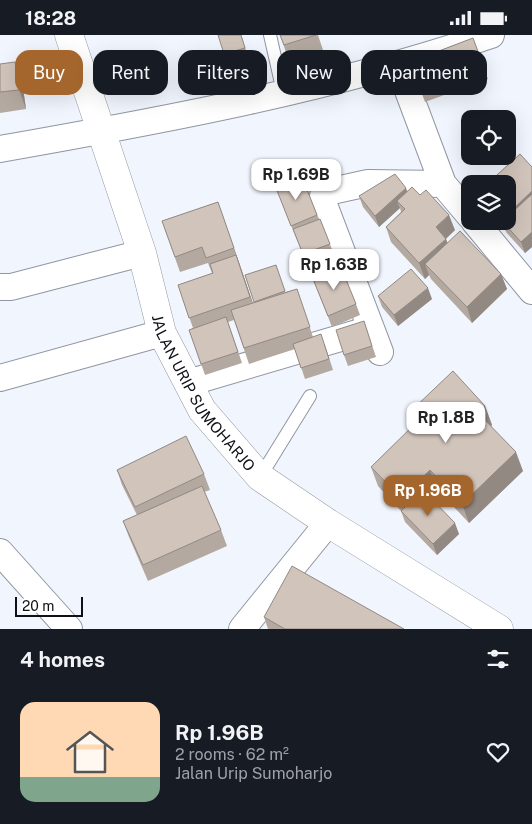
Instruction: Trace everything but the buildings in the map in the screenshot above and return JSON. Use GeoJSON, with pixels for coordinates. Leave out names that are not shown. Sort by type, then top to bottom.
{"type":"FeatureCollection","features":[{"type":"Feature","properties":{"kind":"main road","name":"JALAN URIP SUMOHARJO"},"geometry":{"type":"LineString","coordinates":[[69,35],[142,253],[162,333],[202,411],[260,477],[328,523],[499,629]]}},
{"type":"Feature","properties":{"kind":"street"},"geometry":{"type":"LineString","coordinates":[[443,50],[491,35]]}},
{"type":"Feature","properties":{"kind":"street"},"geometry":{"type":"LineString","coordinates":[[0,149],[102,131],[277,93]]}},
{"type":"Feature","properties":{"kind":"street"},"geometry":{"type":"LineString","coordinates":[[410,95],[443,183],[461,206]]}},
{"type":"Feature","properties":{"kind":"street"},"geometry":{"type":"LineString","coordinates":[[188,383],[376,340],[323,203],[323,196],[327,192],[368,183],[443,183]]}},
{"type":"Feature","properties":{"kind":"street"},"geometry":{"type":"LineString","coordinates":[[481,230],[532,291]]}},
{"type":"Feature","properties":{"kind":"street"},"geometry":{"type":"LineString","coordinates":[[0,287],[11,287],[142,253]]}},
{"type":"Feature","properties":{"kind":"street"},"geometry":{"type":"LineString","coordinates":[[0,379],[162,333]]}},
{"type":"Feature","properties":{"kind":"street"},"geometry":{"type":"LineString","coordinates":[[242,629],[328,523]]}},
{"type":"Feature","properties":{"kind":"street"},"geometry":{"type":"LineString","coordinates":[[0,552],[69,629]]}},
{"type":"Feature","properties":{"kind":"lane"},"geometry":{"type":"LineString","coordinates":[[270,35],[277,66]]}},
{"type":"Feature","properties":{"kind":"lane"},"geometry":{"type":"LineString","coordinates":[[260,477],[310,395]]}}]}
